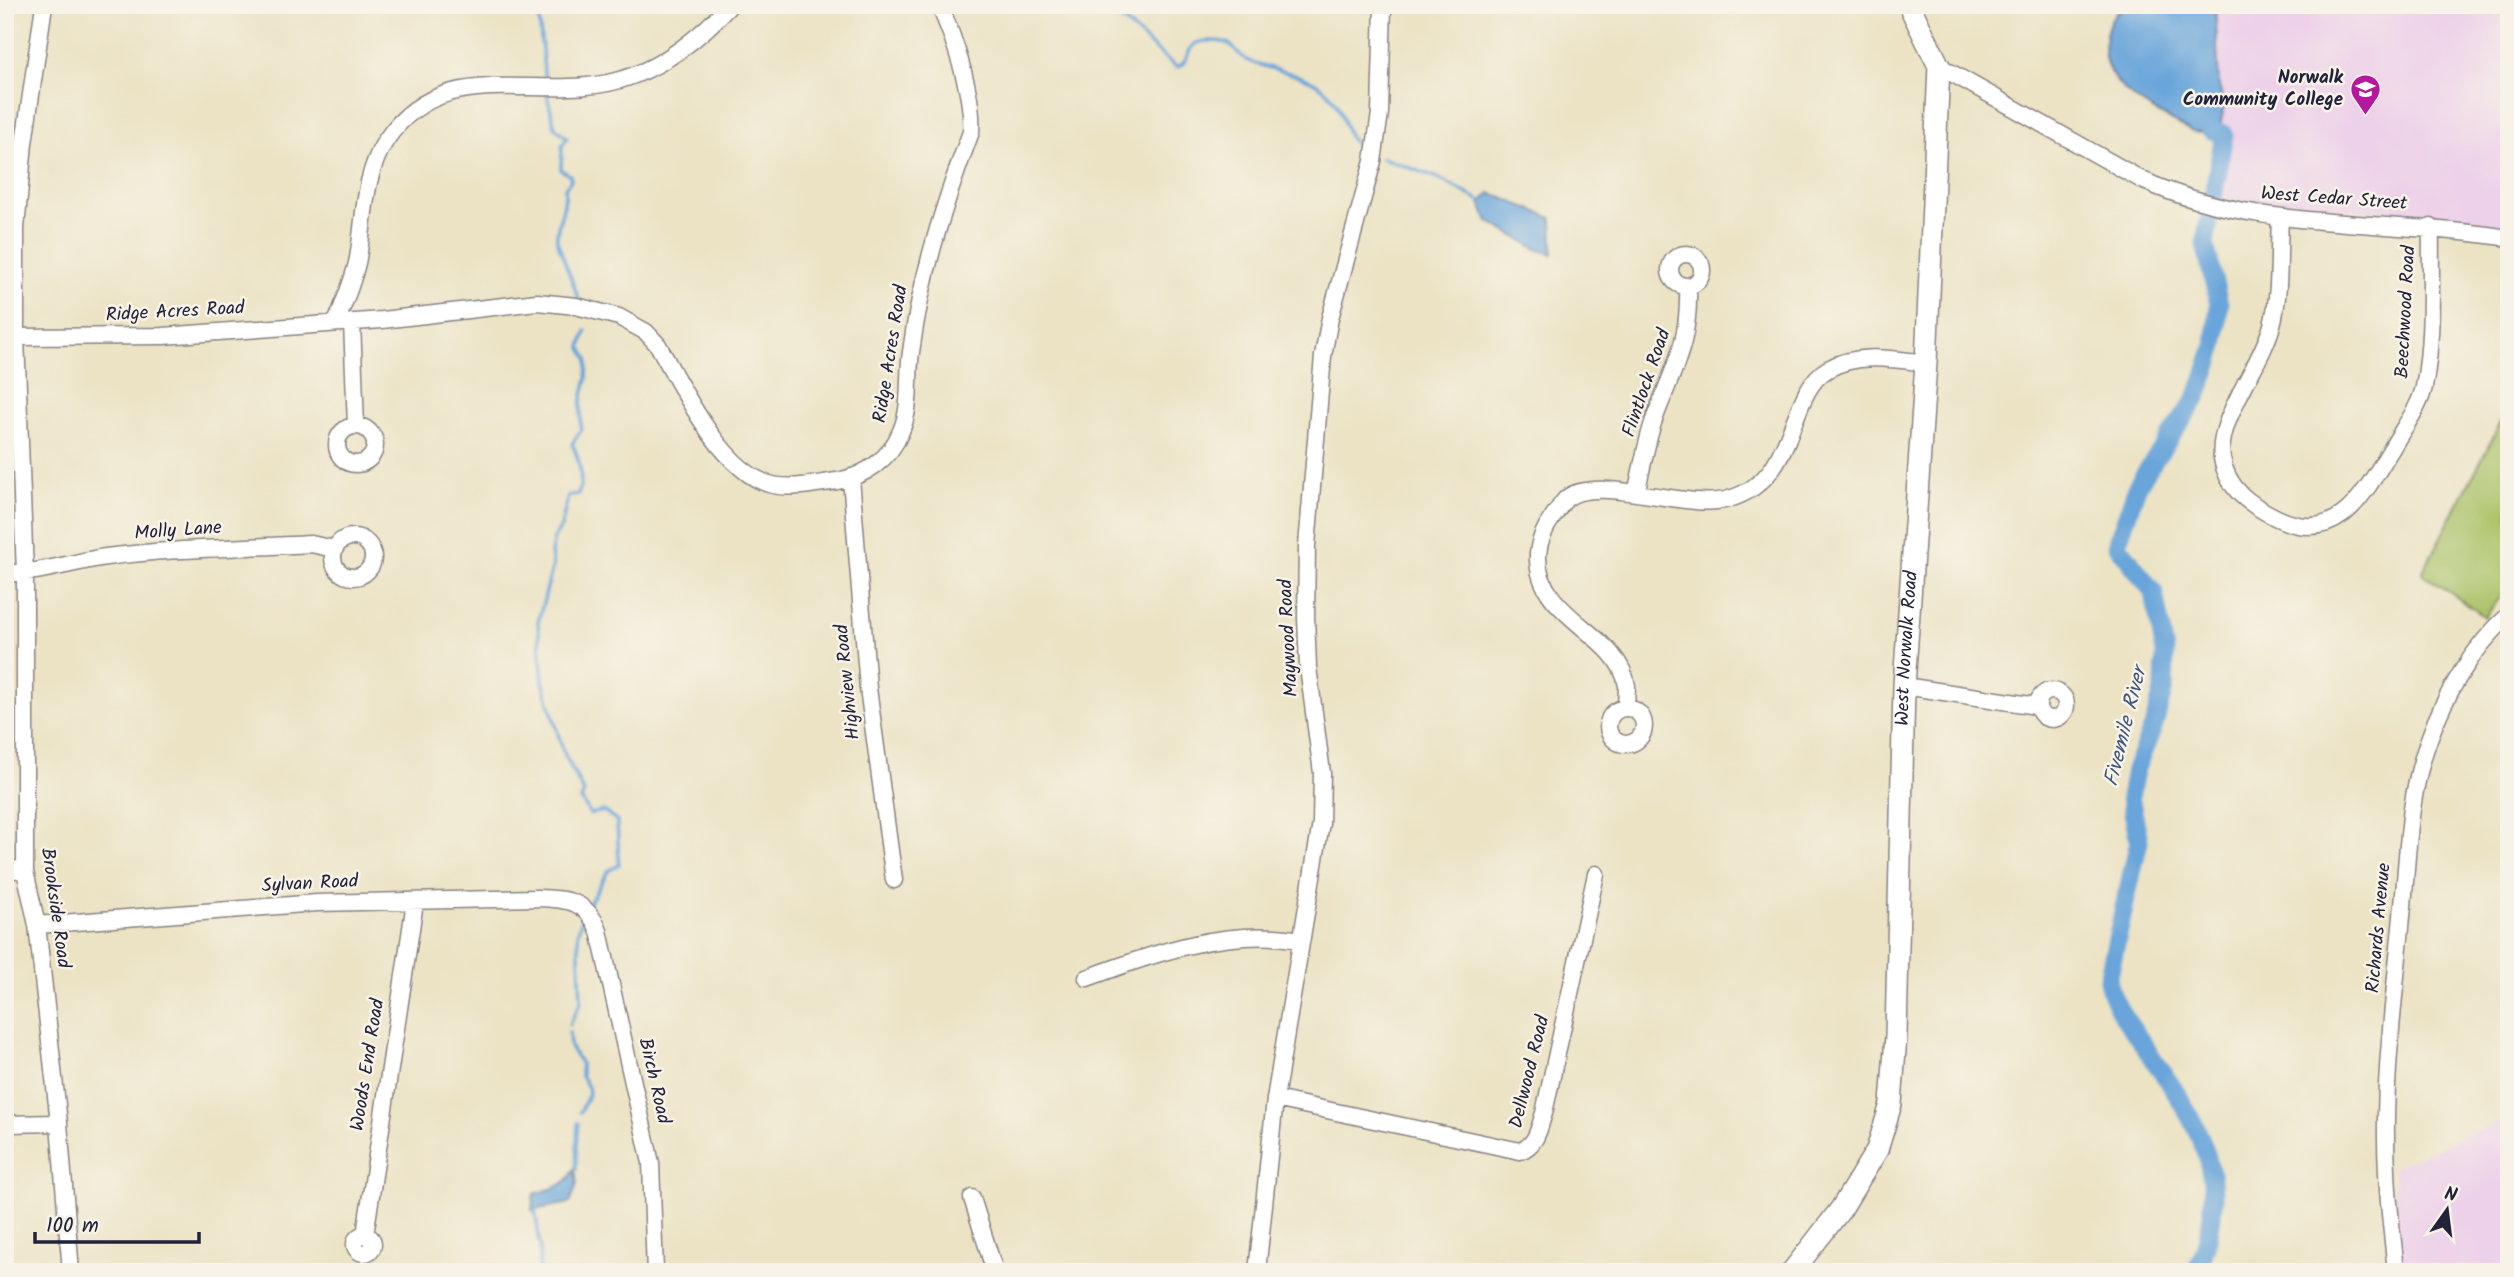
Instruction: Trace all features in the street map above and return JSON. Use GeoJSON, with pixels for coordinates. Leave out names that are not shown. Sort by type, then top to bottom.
{"type":"FeatureCollection","features":[{"type":"Feature","properties":{"kind":"main road","name":"West Norwalk Road"},"geometry":{"type":"LineString","coordinates":[[1792,1272],[1840,1209],[1884,1134],[1891,1104],[1903,909],[1904,686],[1926,363],[1940,66],[1909,5]]}},
{"type":"Feature","properties":{"kind":"street","name":"Brookside Road"},"geometry":{"type":"LineString","coordinates":[[44,5],[20,184],[16,337],[24,574],[25,871],[37,925],[59,1123],[71,1272]]}},
{"type":"Feature","properties":{"kind":"street"},"geometry":{"type":"LineString","coordinates":[[356,426],[344,323],[358,261],[365,201],[373,167],[386,141],[400,123],[428,99],[444,92],[546,88],[631,77],[686,46],[730,5]]}},
{"type":"Feature","properties":{"kind":"street","name":"Ridge Acres Road"},"geometry":{"type":"LineString","coordinates":[[16,337],[163,336],[344,323],[515,303],[580,307],[619,317],[646,332],[658,345],[722,449],[759,480],[786,486],[851,478],[883,460],[901,431],[907,411],[911,353],[928,262],[937,224],[971,132],[972,121],[962,73],[939,5]]}},
{"type":"Feature","properties":{"kind":"street","name":"Maywood Road"},"geometry":{"type":"LineString","coordinates":[[1257,1272],[1275,1099],[1318,843],[1322,801],[1306,617],[1307,546],[1321,369],[1330,318],[1373,161],[1380,114],[1383,5]]}},
{"type":"Feature","properties":{"kind":"street","name":"West Cedar Street"},"geometry":{"type":"LineString","coordinates":[[1940,66],[2142,180],[2210,205],[2280,219],[2431,227],[2509,238]]}},
{"type":"Feature","properties":{"kind":"street","name":"Beechwood Road"},"geometry":{"type":"LineString","coordinates":[[2280,219],[2273,325],[2264,350],[2224,433],[2221,453],[2227,475],[2244,498],[2283,521],[2307,527],[2334,521],[2358,501],[2418,404],[2427,366],[2431,227]]}},
{"type":"Feature","properties":{"kind":"street","name":"Flintlock Road"},"geometry":{"type":"LineString","coordinates":[[1636,493],[1654,420],[1683,351],[1688,326],[1688,286]]}},
{"type":"Feature","properties":{"kind":"street"},"geometry":{"type":"LineString","coordinates":[[1626,708],[1627,684],[1615,661],[1598,641],[1558,607],[1542,577],[1538,554],[1545,527],[1568,497],[1597,490],[1697,502],[1728,499],[1754,488],[1775,466],[1811,386],[1826,369],[1853,359],[1892,358],[1926,363]]}},
{"type":"Feature","properties":{"kind":"street","name":"Highview Road"},"geometry":{"type":"LineString","coordinates":[[851,478],[868,688],[894,880]]}},
{"type":"Feature","properties":{"kind":"street","name":"Molly Lane"},"geometry":{"type":"LineString","coordinates":[[5,573],[24,574],[105,557],[158,552],[311,544],[334,549]]}},
{"type":"Feature","properties":{"kind":"street","name":"Richards Avenue"},"geometry":{"type":"LineString","coordinates":[[2396,1272],[2386,1170],[2388,1103],[2413,797],[2429,738],[2447,699],[2493,629],[2509,615]]}},
{"type":"Feature","properties":{"kind":"street"},"geometry":{"type":"LineString","coordinates":[[1904,686],[2037,706]]}},
{"type":"Feature","properties":{"kind":"street"},"geometry":{"type":"LineString","coordinates":[[5,868],[25,871]]}},
{"type":"Feature","properties":{"kind":"street","name":"Dellwood Road"},"geometry":{"type":"LineString","coordinates":[[1275,1099],[1520,1151],[1527,1149],[1535,1141],[1547,1100],[1596,874]]}},
{"type":"Feature","properties":{"kind":"street","name":"Sylvan Road"},"geometry":{"type":"LineString","coordinates":[[37,925],[317,903],[537,898],[563,899],[586,909]]}},
{"type":"Feature","properties":{"kind":"street","name":"Woods End Road"},"geometry":{"type":"LineString","coordinates":[[365,1235],[415,902]]}},
{"type":"Feature","properties":{"kind":"street","name":"Birch Road"},"geometry":{"type":"LineString","coordinates":[[586,909],[599,931],[651,1163],[655,1272]]}},
{"type":"Feature","properties":{"kind":"street"},"geometry":{"type":"LineString","coordinates":[[1087,978],[1163,951],[1211,941],[1255,936],[1300,940]]}},
{"type":"Feature","properties":{"kind":"street"},"geometry":{"type":"LineString","coordinates":[[5,1124],[59,1123]]}},
{"type":"Feature","properties":{"kind":"street"},"geometry":{"type":"LineString","coordinates":[[972,1198],[995,1272]]}},
{"type":"Feature","properties":{"kind":"shaded area","name":"Norwalk Community College"},"geometry":{"type":"Polygon","coordinates":[[[2215,5],[2509,5],[2509,229],[2376,211],[2278,207],[2210,196],[2224,107],[2219,86],[2215,5]]]}},
{"type":"Feature","properties":{"kind":"shaded area"},"geometry":{"type":"Polygon","coordinates":[[[2509,1117],[2509,1272],[2398,1272],[2394,1167],[2509,1117]]]}},
{"type":"Feature","properties":{"kind":"green space"},"geometry":{"type":"Polygon","coordinates":[[[2509,407],[2509,586],[2485,617],[2422,573],[2509,407]]]}},
{"type":"Feature","properties":{"kind":"water"},"geometry":{"type":"Polygon","coordinates":[[[2127,5],[2215,5],[2219,86],[2224,107],[2220,126],[2202,133],[2192,132],[2133,97],[2110,73],[2105,57],[2108,28],[2118,11],[2127,5]]]}},
{"type":"Feature","properties":{"kind":"water"},"geometry":{"type":"Polygon","coordinates":[[[1490,193],[1552,218],[1553,254],[1539,250],[1488,221],[1480,203],[1490,193]]]}},
{"type":"Feature","properties":{"kind":"water"},"geometry":{"type":"Polygon","coordinates":[[[575,1168],[577,1184],[570,1203],[532,1210],[534,1194],[563,1183],[575,1168]]]}},
{"type":"Feature","properties":{"kind":"waterway"},"geometry":{"type":"LineString","coordinates":[[538,5],[545,83]]}},
{"type":"Feature","properties":{"kind":"waterway"},"geometry":{"type":"LineString","coordinates":[[1090,5],[1120,19],[1177,67],[1184,62],[1195,44],[1218,41],[1227,43],[1247,60],[1306,78],[1326,91],[1334,100],[1349,135],[1366,153]]}},
{"type":"Feature","properties":{"kind":"waterway"},"geometry":{"type":"LineString","coordinates":[[546,91],[555,127],[567,138],[562,146],[561,170],[570,175],[571,180],[565,188],[557,241],[580,302]]}},
{"type":"Feature","properties":{"kind":"waterway","name":"Fivemile River"},"geometry":{"type":"LineString","coordinates":[[2195,1272],[2204,1252],[2212,1215],[2210,1167],[2193,1122],[2168,1080],[2120,1011],[2108,979],[2139,841],[2130,797],[2135,770],[2154,725],[2164,687],[2165,653],[2154,593],[2117,544],[2138,484],[2198,396],[2215,346],[2219,304],[2205,244],[2224,134],[2211,130]]}},
{"type":"Feature","properties":{"kind":"waterway"},"geometry":{"type":"LineString","coordinates":[[1382,158],[1436,177],[1481,201]]}},
{"type":"Feature","properties":{"kind":"waterway"},"geometry":{"type":"LineString","coordinates":[[586,331],[581,347],[588,359],[587,379],[581,403],[581,430],[572,444],[577,455],[581,483],[578,494],[568,496],[561,527],[554,538],[551,553],[553,565],[538,622],[543,681],[563,751],[584,793],[581,799],[590,814],[604,811],[617,821],[619,865],[608,871],[587,907]]}},
{"type":"Feature","properties":{"kind":"waterway"},"geometry":{"type":"LineString","coordinates":[[569,1025],[581,1002],[578,932],[583,913]]}},
{"type":"Feature","properties":{"kind":"waterway"},"geometry":{"type":"LineString","coordinates":[[569,1032],[570,1047],[581,1064],[581,1076],[589,1094],[580,1112]]}},
{"type":"Feature","properties":{"kind":"waterway"},"geometry":{"type":"LineString","coordinates":[[576,1169],[578,1123]]}},
{"type":"Feature","properties":{"kind":"waterway"},"geometry":{"type":"LineString","coordinates":[[538,1207],[535,1209],[540,1247],[539,1272]]}},
{"type":"Feature","properties":{"kind":"place","name":"Norwalk Community College"},"geometry":{"type":"Point","coordinates":[2366,116]}}]}
